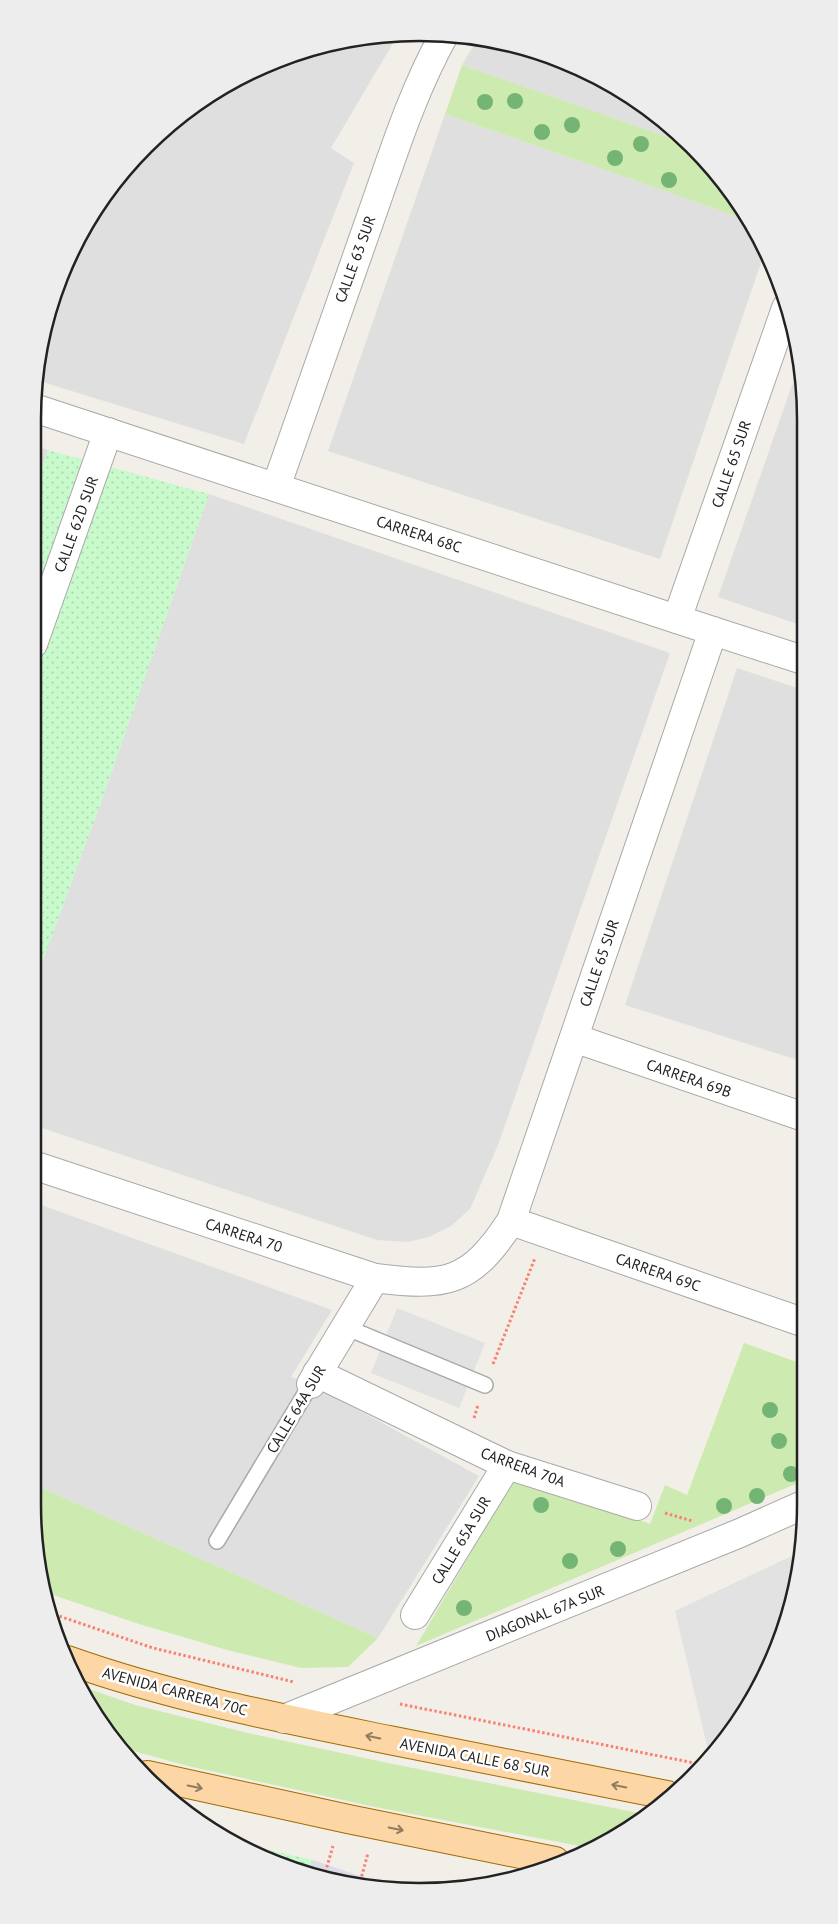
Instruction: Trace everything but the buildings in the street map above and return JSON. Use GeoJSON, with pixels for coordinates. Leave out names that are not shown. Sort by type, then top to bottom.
{"type":"FeatureCollection","features":[{"type":"Feature","properties":{"kind":"main road","name":"AVENIDA CARRERA 70C"},"geometry":{"type":"LineString","coordinates":[[76,1663],[121,1679],[191,1698],[284,1719]]}},
{"type":"Feature","properties":{"kind":"main road","name":"AVENIDA CALLE 68 SUR"},"geometry":{"type":"LineString","coordinates":[[284,1719],[662,1794]]}},
{"type":"Feature","properties":{"kind":"main road"},"geometry":{"type":"LineString","coordinates":[[158,1777],[348,1819],[549,1860]]}},
{"type":"Feature","properties":{"kind":"street","name":"CALLE 63 SUR"},"geometry":{"type":"LineString","coordinates":[[276,487],[413,98],[440,42]]}},
{"type":"Feature","properties":{"kind":"street","name":"CALLE 65 SUR"},"geometry":{"type":"LineString","coordinates":[[677,619],[783,317]]}},
{"type":"Feature","properties":{"kind":"street","name":"CARRERA 68C"},"geometry":{"type":"LineString","coordinates":[[41,410],[797,658]]}},
{"type":"Feature","properties":{"kind":"street","name":"CALLE 62D SUR"},"geometry":{"type":"LineString","coordinates":[[41,619],[108,432]]}},
{"type":"Feature","properties":{"kind":"street","name":"CALLE 65 SUR"},"geometry":{"type":"LineString","coordinates":[[458,1276],[476,1265],[495,1246],[511,1221],[712,630]]}},
{"type":"Feature","properties":{"kind":"street","name":"CARRERA 69B"},"geometry":{"type":"LineString","coordinates":[[574,1038],[797,1115]]}},
{"type":"Feature","properties":{"kind":"street","name":"CARRERA 70"},"geometry":{"type":"LineString","coordinates":[[41,1168],[375,1278],[413,1283],[434,1282],[458,1276]]}},
{"type":"Feature","properties":{"kind":"street","name":"CARRERA 69C"},"geometry":{"type":"LineString","coordinates":[[511,1221],[797,1320]]}},
{"type":"Feature","properties":{"kind":"street","name":"CALLE 64A SUR"},"geometry":{"type":"LineString","coordinates":[[314,1379],[375,1278]]}},
{"type":"Feature","properties":{"kind":"street","name":"CARRERA 70A"},"geometry":{"type":"LineString","coordinates":[[314,1379],[507,1465],[637,1506]]}},
{"type":"Feature","properties":{"kind":"street","name":"CALLE 65A SUR"},"geometry":{"type":"LineString","coordinates":[[415,1615],[507,1465]]}},
{"type":"Feature","properties":{"kind":"street","name":"DIAGONAL 67A SUR"},"geometry":{"type":"LineString","coordinates":[[284,1719],[797,1508]]}},
{"type":"Feature","properties":{"kind":"lane"},"geometry":{"type":"LineString","coordinates":[[345,1327],[485,1385]]}},
{"type":"Feature","properties":{"kind":"lane","name":"CALLE 64A SUR"},"geometry":{"type":"LineString","coordinates":[[217,1541],[314,1379]]}},
{"type":"Feature","properties":{"kind":"path"},"geometry":{"type":"LineString","coordinates":[[465,1445],[485,1385],[546,1233]]}},
{"type":"Feature","properties":{"kind":"path"},"geometry":{"type":"LineString","coordinates":[[637,1506],[693,1521]]}},
{"type":"Feature","properties":{"kind":"path"},"geometry":{"type":"LineString","coordinates":[[326,1871],[333,1846]]}},
{"type":"Feature","properties":{"kind":"path"},"geometry":{"type":"LineString","coordinates":[[361,1878],[368,1853]]}},
{"type":"Feature","properties":{"kind":"shaded area"},"geometry":{"type":"Polygon","coordinates":[[[394,42],[331,148],[354,163],[244,444],[43,382],[54,321],[61,298],[80,252],[119,189],[152,152],[189,119],[230,92],[274,70],[321,54],[370,44],[394,42]]]}},
{"type":"Feature","properties":{"kind":"shaded area"},"geometry":{"type":"Polygon","coordinates":[[[474,45],[540,61],[586,80],[608,92],[649,119],[671,138],[462,65],[474,45]]]}},
{"type":"Feature","properties":{"kind":"shaded area"},"geometry":{"type":"Polygon","coordinates":[[[445,114],[738,217],[762,260],[660,559],[328,451],[445,114]]]}},
{"type":"Feature","properties":{"kind":"shaded area"},"geometry":{"type":"Polygon","coordinates":[[[795,377],[797,419],[797,624],[718,597],[795,377]]]}},
{"type":"Feature","properties":{"kind":"shaded area"},"geometry":{"type":"Polygon","coordinates":[[[41,448],[48,450],[41,472],[41,448]]]}},
{"type":"Feature","properties":{"kind":"shaded area"},"geometry":{"type":"Polygon","coordinates":[[[209,494],[670,653],[498,1145],[470,1209],[451,1226],[429,1237],[408,1242],[377,1240],[41,1128],[41,965],[104,794],[209,494]]]}},
{"type":"Feature","properties":{"kind":"shaded area"},"geometry":{"type":"Polygon","coordinates":[[[737,668],[797,688],[797,1060],[625,1005],[737,668]]]}},
{"type":"Feature","properties":{"kind":"shaded area"},"geometry":{"type":"Polygon","coordinates":[[[41,1205],[332,1310],[291,1377],[311,1384],[479,1476],[378,1638],[41,1488],[41,1205]]]}},
{"type":"Feature","properties":{"kind":"shaded area"},"geometry":{"type":"Polygon","coordinates":[[[397,1308],[485,1343],[459,1408],[371,1373],[397,1308]]]}},
{"type":"Feature","properties":{"kind":"shaded area"},"geometry":{"type":"Polygon","coordinates":[[[794,1555],[784,1603],[768,1650],[746,1694],[719,1735],[708,1748],[675,1611],[794,1555]]]}},
{"type":"Feature","properties":{"kind":"shaded area"},"geometry":{"type":"Polygon","coordinates":[[[313,1860],[373,1880],[321,1870],[311,1867],[313,1860]]]}},
{"type":"Feature","properties":{"kind":"green space"},"geometry":{"type":"Polygon","coordinates":[[[462,65],[671,138],[703,170],[738,217],[445,114],[462,65]]]}},
{"type":"Feature","properties":{"kind":"green space"},"geometry":{"type":"Polygon","coordinates":[[[48,450],[209,494],[104,794],[41,965],[41,472],[48,450]]]}},
{"type":"Feature","properties":{"kind":"green space"},"geometry":{"type":"Polygon","coordinates":[[[744,1343],[797,1362],[797,1483],[416,1646],[518,1473],[650,1524],[665,1485],[687,1495],[744,1343]]]}},
{"type":"Feature","properties":{"kind":"green space"},"geometry":{"type":"Polygon","coordinates":[[[41,1488],[378,1638],[348,1667],[301,1668],[227,1650],[139,1624],[52,1595],[44,1554],[41,1488]]]}},
{"type":"Feature","properties":{"kind":"green space"},"geometry":{"type":"Polygon","coordinates":[[[89,1689],[135,1705],[248,1733],[638,1813],[581,1846],[375,1807],[188,1766],[132,1751],[105,1715],[89,1689]]]}},
{"type":"Feature","properties":{"kind":"green space"},"geometry":{"type":"Polygon","coordinates":[[[261,1848],[313,1860],[311,1867],[261,1848]]]}}]}
